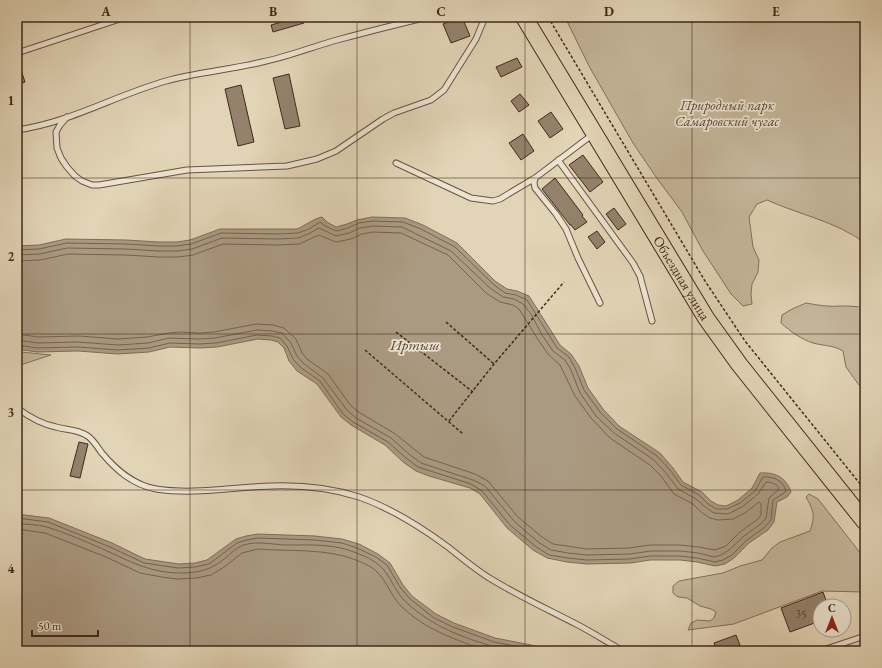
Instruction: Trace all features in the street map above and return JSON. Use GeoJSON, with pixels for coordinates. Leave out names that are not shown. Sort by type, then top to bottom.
{"type":"FeatureCollection","features":[{"type":"Feature","properties":{"kind":"main road","name":"Объездная улица"},"geometry":{"type":"LineString","coordinates":[[524,17],[730,335],[865,506]]}},
{"type":"Feature","properties":{"kind":"main road","name":"Объездная улица"},"geometry":{"type":"LineString","coordinates":[[536,17],[678,271],[722,340],[739,364],[865,522]]}},
{"type":"Feature","properties":{"kind":"lane"},"geometry":{"type":"LineString","coordinates":[[17,53],[126,17]]}},
{"type":"Feature","properties":{"kind":"lane"},"geometry":{"type":"LineString","coordinates":[[17,130],[38,127],[141,88],[192,75],[290,56],[343,38],[428,17]]}},
{"type":"Feature","properties":{"kind":"lane"},"geometry":{"type":"LineString","coordinates":[[67,117],[56,132],[58,148],[67,167],[75,176],[92,185],[110,184],[187,170],[287,166],[317,159],[336,151],[394,113],[432,100],[438,96],[444,90],[476,39],[485,17]]}},
{"type":"Feature","properties":{"kind":"lane"},"geometry":{"type":"LineString","coordinates":[[396,163],[471,198],[483,201],[493,201],[500,199],[535,178],[599,131]]}},
{"type":"Feature","properties":{"kind":"lane"},"geometry":{"type":"LineString","coordinates":[[558,160],[633,263],[640,276],[652,320]]}},
{"type":"Feature","properties":{"kind":"lane"},"geometry":{"type":"LineString","coordinates":[[535,178],[535,188],[566,229],[600,303]]}},
{"type":"Feature","properties":{"kind":"lane"},"geometry":{"type":"LineString","coordinates":[[17,408],[30,418],[44,424],[58,428],[76,430],[87,435],[112,465],[125,476],[141,486],[176,491],[204,491],[271,486],[302,486],[335,491],[359,497],[399,515],[445,545],[489,578],[514,593],[575,624],[623,651]]}},
{"type":"Feature","properties":{"kind":"lane"},"geometry":{"type":"LineString","coordinates":[[820,651],[865,636]]}},
{"type":"Feature","properties":{"kind":"path"},"geometry":{"type":"LineString","coordinates":[[548,17],[705,281],[737,329],[786,393],[865,490]]}},
{"type":"Feature","properties":{"kind":"path"},"geometry":{"type":"LineString","coordinates":[[449,421],[494,364],[564,282]]}},
{"type":"Feature","properties":{"kind":"path"},"geometry":{"type":"LineString","coordinates":[[446,322],[494,364]]}},
{"type":"Feature","properties":{"kind":"path"},"geometry":{"type":"LineString","coordinates":[[396,332],[473,392]]}},
{"type":"Feature","properties":{"kind":"path"},"geometry":{"type":"LineString","coordinates":[[365,350],[463,434]]}},
{"type":"Feature","properties":{"kind":"green space","name":"Природный парк Самаровский чугас"},"geometry":{"type":"Polygon","coordinates":[[[565,17],[865,17],[865,243],[842,229],[767,200],[757,204],[749,217],[753,247],[759,260],[758,272],[752,284],[752,304],[743,306],[731,294],[703,251],[682,212],[633,143],[589,66],[565,17]]]}},
{"type":"Feature","properties":{"kind":"green space"},"geometry":{"type":"Polygon","coordinates":[[[806,303],[827,306],[852,306],[865,308],[865,388],[859,385],[846,367],[843,351],[804,339],[781,323],[782,315],[806,303]]]}},
{"type":"Feature","properties":{"kind":"green space"},"geometry":{"type":"Polygon","coordinates":[[[17,351],[21,352],[51,355],[17,366],[17,351]]]}},
{"type":"Feature","properties":{"kind":"green space"},"geometry":{"type":"Polygon","coordinates":[[[809,494],[818,499],[865,559],[865,598],[863,592],[822,591],[734,624],[688,630],[691,623],[697,620],[710,621],[714,618],[716,612],[700,606],[687,598],[678,597],[673,593],[673,586],[679,581],[723,573],[740,566],[762,560],[772,548],[780,542],[810,531],[813,521],[813,513],[806,497],[809,494]]]}},
{"type":"Feature","properties":{"kind":"water","name":"Иртыш"},"geometry":{"type":"Polygon","coordinates":[[[322,217],[336,227],[372,217],[405,218],[423,225],[457,243],[495,281],[507,289],[529,296],[560,345],[571,354],[579,366],[588,388],[603,409],[619,426],[660,453],[683,482],[702,492],[711,501],[718,505],[726,506],[738,500],[752,488],[760,473],[770,473],[783,479],[791,492],[787,497],[777,502],[774,522],[768,530],[749,543],[734,558],[725,564],[715,566],[680,560],[650,560],[631,563],[587,564],[547,558],[533,550],[507,528],[480,494],[470,488],[416,471],[403,462],[385,445],[351,425],[341,417],[317,384],[297,371],[289,361],[284,348],[278,342],[258,339],[217,347],[170,347],[149,352],[118,354],[78,351],[37,352],[17,349],[17,246],[39,245],[66,239],[177,242],[190,240],[220,229],[297,229],[322,217]]]}},
{"type":"Feature","properties":{"kind":"water"},"geometry":{"type":"Polygon","coordinates":[[[17,514],[49,518],[112,543],[145,559],[179,564],[195,563],[207,560],[236,539],[258,534],[315,536],[342,539],[359,544],[378,554],[390,563],[403,585],[412,596],[436,614],[454,623],[495,638],[553,651],[21,651],[17,649],[17,514]]]}},
{"type":"Feature","properties":{"kind":"building"},"geometry":{"type":"Polygon","coordinates":[[[302,17],[304,23],[273,32],[271,25],[302,17]]]}},
{"type":"Feature","properties":{"kind":"building"},"geometry":{"type":"Polygon","coordinates":[[[462,17],[470,36],[451,43],[443,24],[462,17]]]}},
{"type":"Feature","properties":{"kind":"building"},"geometry":{"type":"Polygon","coordinates":[[[517,58],[522,67],[501,77],[496,67],[517,58]]]}},
{"type":"Feature","properties":{"kind":"building"},"geometry":{"type":"Polygon","coordinates":[[[17,61],[25,82],[17,85],[17,61]]]}},
{"type":"Feature","properties":{"kind":"building"},"geometry":{"type":"Polygon","coordinates":[[[289,74],[300,126],[285,129],[273,78],[289,74]]]}},
{"type":"Feature","properties":{"kind":"building"},"geometry":{"type":"Polygon","coordinates":[[[241,85],[254,142],[238,146],[225,89],[241,85]]]}},
{"type":"Feature","properties":{"kind":"building"},"geometry":{"type":"Polygon","coordinates":[[[520,94],[529,105],[519,112],[511,101],[520,94]]]}},
{"type":"Feature","properties":{"kind":"building"},"geometry":{"type":"Polygon","coordinates":[[[551,112],[563,129],[550,138],[538,121],[551,112]]]}},
{"type":"Feature","properties":{"kind":"building"},"geometry":{"type":"Polygon","coordinates":[[[523,134],[534,151],[521,160],[509,143],[523,134]]]}},
{"type":"Feature","properties":{"kind":"building"},"geometry":{"type":"Polygon","coordinates":[[[583,155],[603,182],[590,192],[569,165],[583,155]]]}},
{"type":"Feature","properties":{"kind":"building"},"geometry":{"type":"Polygon","coordinates":[[[555,178],[587,222],[575,230],[542,189],[555,178]]]}},
{"type":"Feature","properties":{"kind":"building"},"geometry":{"type":"Polygon","coordinates":[[[614,208],[626,224],[618,230],[606,214],[614,208]]]}},
{"type":"Feature","properties":{"kind":"building"},"geometry":{"type":"Polygon","coordinates":[[[597,231],[605,242],[597,249],[588,237],[597,231]]]}},
{"type":"Feature","properties":{"kind":"building"},"geometry":{"type":"Polygon","coordinates":[[[79,442],[88,444],[80,478],[70,476],[79,442]]]}},
{"type":"Feature","properties":{"kind":"building"},"geometry":{"type":"Polygon","coordinates":[[[823,592],[825,598],[812,598],[812,624],[790,632],[781,608],[823,592]]]}},
{"type":"Feature","properties":{"kind":"building"},"geometry":{"type":"Polygon","coordinates":[[[736,635],[740,645],[725,651],[717,651],[714,643],[736,635]]]}}]}
